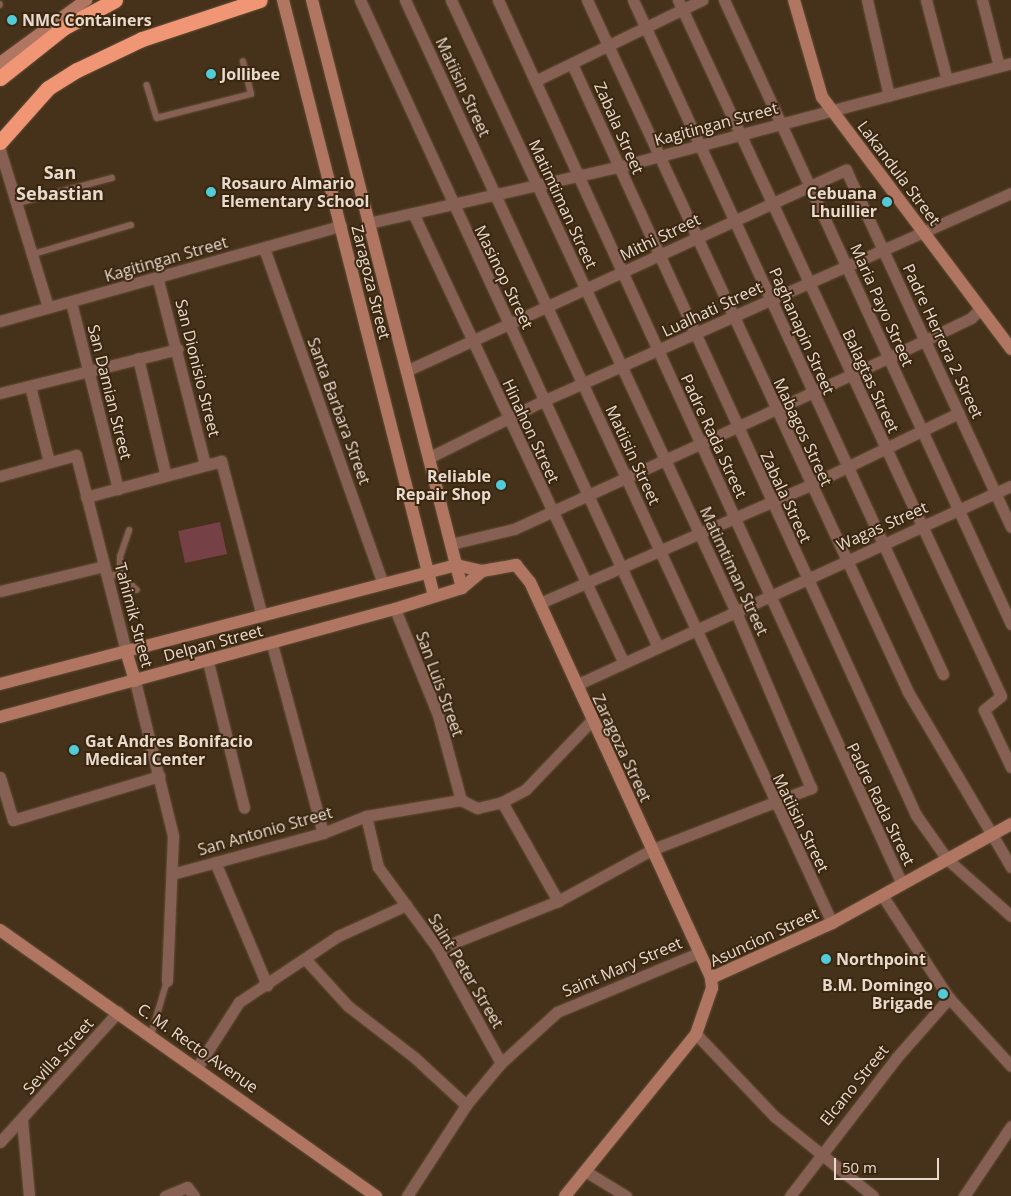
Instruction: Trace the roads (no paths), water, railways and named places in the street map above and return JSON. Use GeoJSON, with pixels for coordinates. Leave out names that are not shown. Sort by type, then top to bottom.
{"type":"FeatureCollection","features":[{"type":"Feature","properties":{"kind":"highway"},"geometry":{"type":"LineString","coordinates":[[0,78],[64,28],[115,0]]}},
{"type":"Feature","properties":{"kind":"highway"},"geometry":{"type":"LineString","coordinates":[[0,142],[48,88],[77,70],[142,39],[260,0]]}},
{"type":"Feature","properties":{"kind":"street"},"geometry":{"type":"LineString","coordinates":[[0,63],[86,0]]}},
{"type":"Feature","properties":{"kind":"street","name":"Zaragoza Street"},"geometry":{"type":"LineString","coordinates":[[283,0],[434,596]]}},
{"type":"Feature","properties":{"kind":"street","name":"Zaragoza Street"},"geometry":{"type":"LineString","coordinates":[[312,0],[462,588]]}},
{"type":"Feature","properties":{"kind":"street","name":"Masinop Street"},"geometry":{"type":"LineString","coordinates":[[360,0],[451,205],[510,325],[657,645]]}},
{"type":"Feature","properties":{"kind":"street","name":"Matiisin Street"},"geometry":{"type":"LineString","coordinates":[[405,0],[545,308],[583,384],[660,551],[773,804],[832,923]]}},
{"type":"Feature","properties":{"kind":"street","name":"Matimtiman Street"},"geometry":{"type":"LineString","coordinates":[[438,949],[558,901],[651,850],[811,788],[735,610],[451,0]]}},
{"type":"Feature","properties":{"kind":"street","name":"Padre Rada Street"},"geometry":{"type":"LineString","coordinates":[[498,0],[902,884]]}},
{"type":"Feature","properties":{"kind":"street","name":"Mabagos Street"},"geometry":{"type":"LineString","coordinates":[[587,0],[845,561],[908,692],[1011,867]]}},
{"type":"Feature","properties":{"kind":"street","name":"Paghanapin Street"},"geometry":{"type":"LineString","coordinates":[[634,0],[881,544],[943,674]]}},
{"type":"Feature","properties":{"kind":"street"},"geometry":{"type":"LineString","coordinates":[[535,81],[646,28],[680,5],[702,0]]}},
{"type":"Feature","properties":{"kind":"street","name":"Maria Payo Street"},"geometry":{"type":"LineString","coordinates":[[724,0],[1011,624]]}},
{"type":"Feature","properties":{"kind":"street","name":"Lakandula Street"},"geometry":{"type":"LineString","coordinates":[[794,0],[814,80],[833,111],[1011,349]]}},
{"type":"Feature","properties":{"kind":"street"},"geometry":{"type":"LineString","coordinates":[[867,0],[889,96]]}},
{"type":"Feature","properties":{"kind":"street"},"geometry":{"type":"LineString","coordinates":[[926,0],[947,80]]}},
{"type":"Feature","properties":{"kind":"street"},"geometry":{"type":"LineString","coordinates":[[982,0],[999,66]]}},
{"type":"Feature","properties":{"kind":"street","name":"Balagtas Street"},"geometry":{"type":"LineString","coordinates":[[680,5],[1001,696],[984,710],[1011,767]]}},
{"type":"Feature","properties":{"kind":"street","name":"Kagitingan Street"},"geometry":{"type":"LineString","coordinates":[[369,223],[579,176],[1011,63]]}},
{"type":"Feature","properties":{"kind":"street","name":"Zabala Street"},"geometry":{"type":"LineString","coordinates":[[572,64],[735,426],[916,815],[947,859],[1011,916]]}},
{"type":"Feature","properties":{"kind":"street"},"geometry":{"type":"LineString","coordinates":[[0,150],[34,254],[48,307]]}},
{"type":"Feature","properties":{"kind":"street","name":"Mithi Street"},"geometry":{"type":"LineString","coordinates":[[406,371],[510,325],[622,273],[658,253],[809,184],[846,170]]}},
{"type":"Feature","properties":{"kind":"street","name":"Padre Herrera 2 Street"},"geometry":{"type":"LineString","coordinates":[[846,170],[1011,527]]}},
{"type":"Feature","properties":{"kind":"street","name":"Lualhati Street"},"geometry":{"type":"LineString","coordinates":[[428,458],[545,400],[622,369],[883,248],[1011,193]]}},
{"type":"Feature","properties":{"kind":"street","name":"Hinahon Street"},"geometry":{"type":"LineString","coordinates":[[413,213],[508,420],[623,661]]}},
{"type":"Feature","properties":{"kind":"street","name":"Kagitingan Street"},"geometry":{"type":"LineString","coordinates":[[0,321],[158,280],[340,226]]}},
{"type":"Feature","properties":{"kind":"street","name":"Santa Barbara Street"},"geometry":{"type":"LineString","coordinates":[[264,248],[383,584]]}},
{"type":"Feature","properties":{"kind":"street","name":"San Dionisio Street"},"geometry":{"type":"LineString","coordinates":[[158,280],[178,349],[206,465]]}},
{"type":"Feature","properties":{"kind":"street","name":"San Damian Street"},"geometry":{"type":"LineString","coordinates":[[71,302],[118,489]]}},
{"type":"Feature","properties":{"kind":"street"},"geometry":{"type":"LineString","coordinates":[[451,544],[514,529],[587,493],[626,477],[850,373],[888,358],[925,340],[981,308]]}},
{"type":"Feature","properties":{"kind":"street"},"geometry":{"type":"LineString","coordinates":[[0,393],[178,349]]}},
{"type":"Feature","properties":{"kind":"street"},"geometry":{"type":"LineString","coordinates":[[138,358],[166,476]]}},
{"type":"Feature","properties":{"kind":"street"},"geometry":{"type":"LineString","coordinates":[[0,476],[50,462],[30,386]]}},
{"type":"Feature","properties":{"kind":"street"},"geometry":{"type":"LineString","coordinates":[[540,603],[584,582],[699,535],[733,516],[810,484],[958,413]]}},
{"type":"Feature","properties":{"kind":"street","name":"Tahimik Street"},"geometry":{"type":"LineString","coordinates":[[50,462],[76,455],[160,776],[173,836],[167,981]]}},
{"type":"Feature","properties":{"kind":"street"},"geometry":{"type":"LineString","coordinates":[[86,497],[221,461],[262,616]]}},
{"type":"Feature","properties":{"kind":"street","name":"Wagas Street"},"geometry":{"type":"LineString","coordinates":[[576,685],[657,645],[1011,486]]}},
{"type":"Feature","properties":{"kind":"street","name":"Zaragoza Street"},"geometry":{"type":"LineString","coordinates":[[428,572],[456,565],[482,571],[516,565],[525,573],[711,978]]}},
{"type":"Feature","properties":{"kind":"street"},"geometry":{"type":"LineString","coordinates":[[0,591],[105,571]]}},
{"type":"Feature","properties":{"kind":"street"},"geometry":{"type":"LineString","coordinates":[[434,596],[462,588],[482,571]]}},
{"type":"Feature","properties":{"kind":"street","name":"Delpan Street"},"geometry":{"type":"LineString","coordinates":[[0,684],[428,572]]}},
{"type":"Feature","properties":{"kind":"street","name":"Delpan Street"},"geometry":{"type":"LineString","coordinates":[[0,717],[208,662],[395,609],[434,596]]}},
{"type":"Feature","properties":{"kind":"street","name":"San Luis Street"},"geometry":{"type":"LineString","coordinates":[[395,609],[438,715],[461,800]]}},
{"type":"Feature","properties":{"kind":"street"},"geometry":{"type":"LineString","coordinates":[[272,644],[323,833]]}},
{"type":"Feature","properties":{"kind":"street"},"geometry":{"type":"LineString","coordinates":[[208,662],[244,808]]}},
{"type":"Feature","properties":{"kind":"street"},"geometry":{"type":"LineString","coordinates":[[461,800],[477,808],[502,802],[526,789],[592,720]]}},
{"type":"Feature","properties":{"kind":"street"},"geometry":{"type":"LineString","coordinates":[[0,777],[13,820],[160,776]]}},
{"type":"Feature","properties":{"kind":"street","name":"San Antonio Street"},"geometry":{"type":"LineString","coordinates":[[172,874],[323,833],[366,816],[461,800]]}},
{"type":"Feature","properties":{"kind":"street"},"geometry":{"type":"LineString","coordinates":[[502,802],[558,901]]}},
{"type":"Feature","properties":{"kind":"street","name":"Saint Peter Street"},"geometry":{"type":"LineString","coordinates":[[366,816],[378,867],[438,949],[500,1063]]}},
{"type":"Feature","properties":{"kind":"street","name":"Asuncion Street"},"geometry":{"type":"LineString","coordinates":[[565,1196],[696,1034],[712,988],[711,978],[832,923],[1011,824]]}},
{"type":"Feature","properties":{"kind":"street"},"geometry":{"type":"LineString","coordinates":[[214,862],[266,985]]}},
{"type":"Feature","properties":{"kind":"street"},"geometry":{"type":"LineString","coordinates":[[882,895],[949,998],[1011,1066]]}},
{"type":"Feature","properties":{"kind":"street"},"geometry":{"type":"LineString","coordinates":[[198,1066],[237,1004],[307,961],[338,936],[406,905]]}},
{"type":"Feature","properties":{"kind":"street","name":"C. M. Recto Avenue"},"geometry":{"type":"LineString","coordinates":[[0,930],[198,1066],[376,1196]]}},
{"type":"Feature","properties":{"kind":"street","name":"Saint Mary Street"},"geometry":{"type":"LineString","coordinates":[[407,1196],[466,1105],[500,1063],[557,1012],[698,953]]}},
{"type":"Feature","properties":{"kind":"street"},"geometry":{"type":"LineString","coordinates":[[307,961],[348,1006],[414,1057],[466,1105]]}},
{"type":"Feature","properties":{"kind":"street","name":"Elcano Street"},"geometry":{"type":"LineString","coordinates":[[790,1196],[820,1154],[949,998]]}},
{"type":"Feature","properties":{"kind":"street","name":"Sevilla Street"},"geometry":{"type":"LineString","coordinates":[[0,1142],[22,1120],[118,1012]]}},
{"type":"Feature","properties":{"kind":"street"},"geometry":{"type":"LineString","coordinates":[[696,1034],[774,1116],[873,1196]]}},
{"type":"Feature","properties":{"kind":"street"},"geometry":{"type":"LineString","coordinates":[[22,1120],[29,1196]]}},
{"type":"Feature","properties":{"kind":"street"},"geometry":{"type":"LineString","coordinates":[[964,1196],[1011,1126]]}},
{"type":"Feature","properties":{"kind":"street"},"geometry":{"type":"LineString","coordinates":[[585,1171],[626,1196]]}},
{"type":"Feature","properties":{"kind":"street"},"geometry":{"type":"LineString","coordinates":[[165,1196],[191,1192]]}},
{"type":"Feature","properties":{"kind":"lane"},"geometry":{"type":"LineString","coordinates":[[147,85],[157,118],[251,94],[243,62]]}},
{"type":"Feature","properties":{"kind":"lane"},"geometry":{"type":"LineString","coordinates":[[18,204],[112,178]]}},
{"type":"Feature","properties":{"kind":"lane"},"geometry":{"type":"LineString","coordinates":[[34,254],[131,225]]}},
{"type":"Feature","properties":{"kind":"lane"},"geometry":{"type":"LineString","coordinates":[[120,574],[120,557],[129,531]]}},
{"type":"Feature","properties":{"kind":"lane"},"geometry":{"type":"LineString","coordinates":[[105,571],[120,574],[137,590]]}},
{"type":"Feature","properties":{"kind":"lane","name":"Tahimik Street"},"geometry":{"type":"LineString","coordinates":[[151,1035],[167,981]]}},
{"type":"Feature","properties":{"kind":"place","name":"NMC Containers"},"geometry":{"type":"Point","coordinates":[12,20]}},
{"type":"Feature","properties":{"kind":"place","name":"Jollibee"},"geometry":{"type":"Point","coordinates":[211,74]}},
{"type":"Feature","properties":{"kind":"place","name":"Rosauro Almario Elementary School"},"geometry":{"type":"Point","coordinates":[211,192]}},
{"type":"Feature","properties":{"kind":"place","name":"Cebuana Lhuillier"},"geometry":{"type":"Point","coordinates":[887,202]}},
{"type":"Feature","properties":{"kind":"place","name":"Reliable Repair Shop"},"geometry":{"type":"Point","coordinates":[501,485]}},
{"type":"Feature","properties":{"kind":"place","name":"Gat Andres Bonifacio Medical Center"},"geometry":{"type":"Point","coordinates":[74,750]}},
{"type":"Feature","properties":{"kind":"place","name":"Northpoint"},"geometry":{"type":"Point","coordinates":[826,959]}},
{"type":"Feature","properties":{"kind":"place","name":"B.M. Domingo Brigade"},"geometry":{"type":"Point","coordinates":[943,994]}},
{"type":"Feature","properties":{"kind":"district","name":"San Sebastian"},"geometry":{"type":"Point","coordinates":[60,183]}}]}
